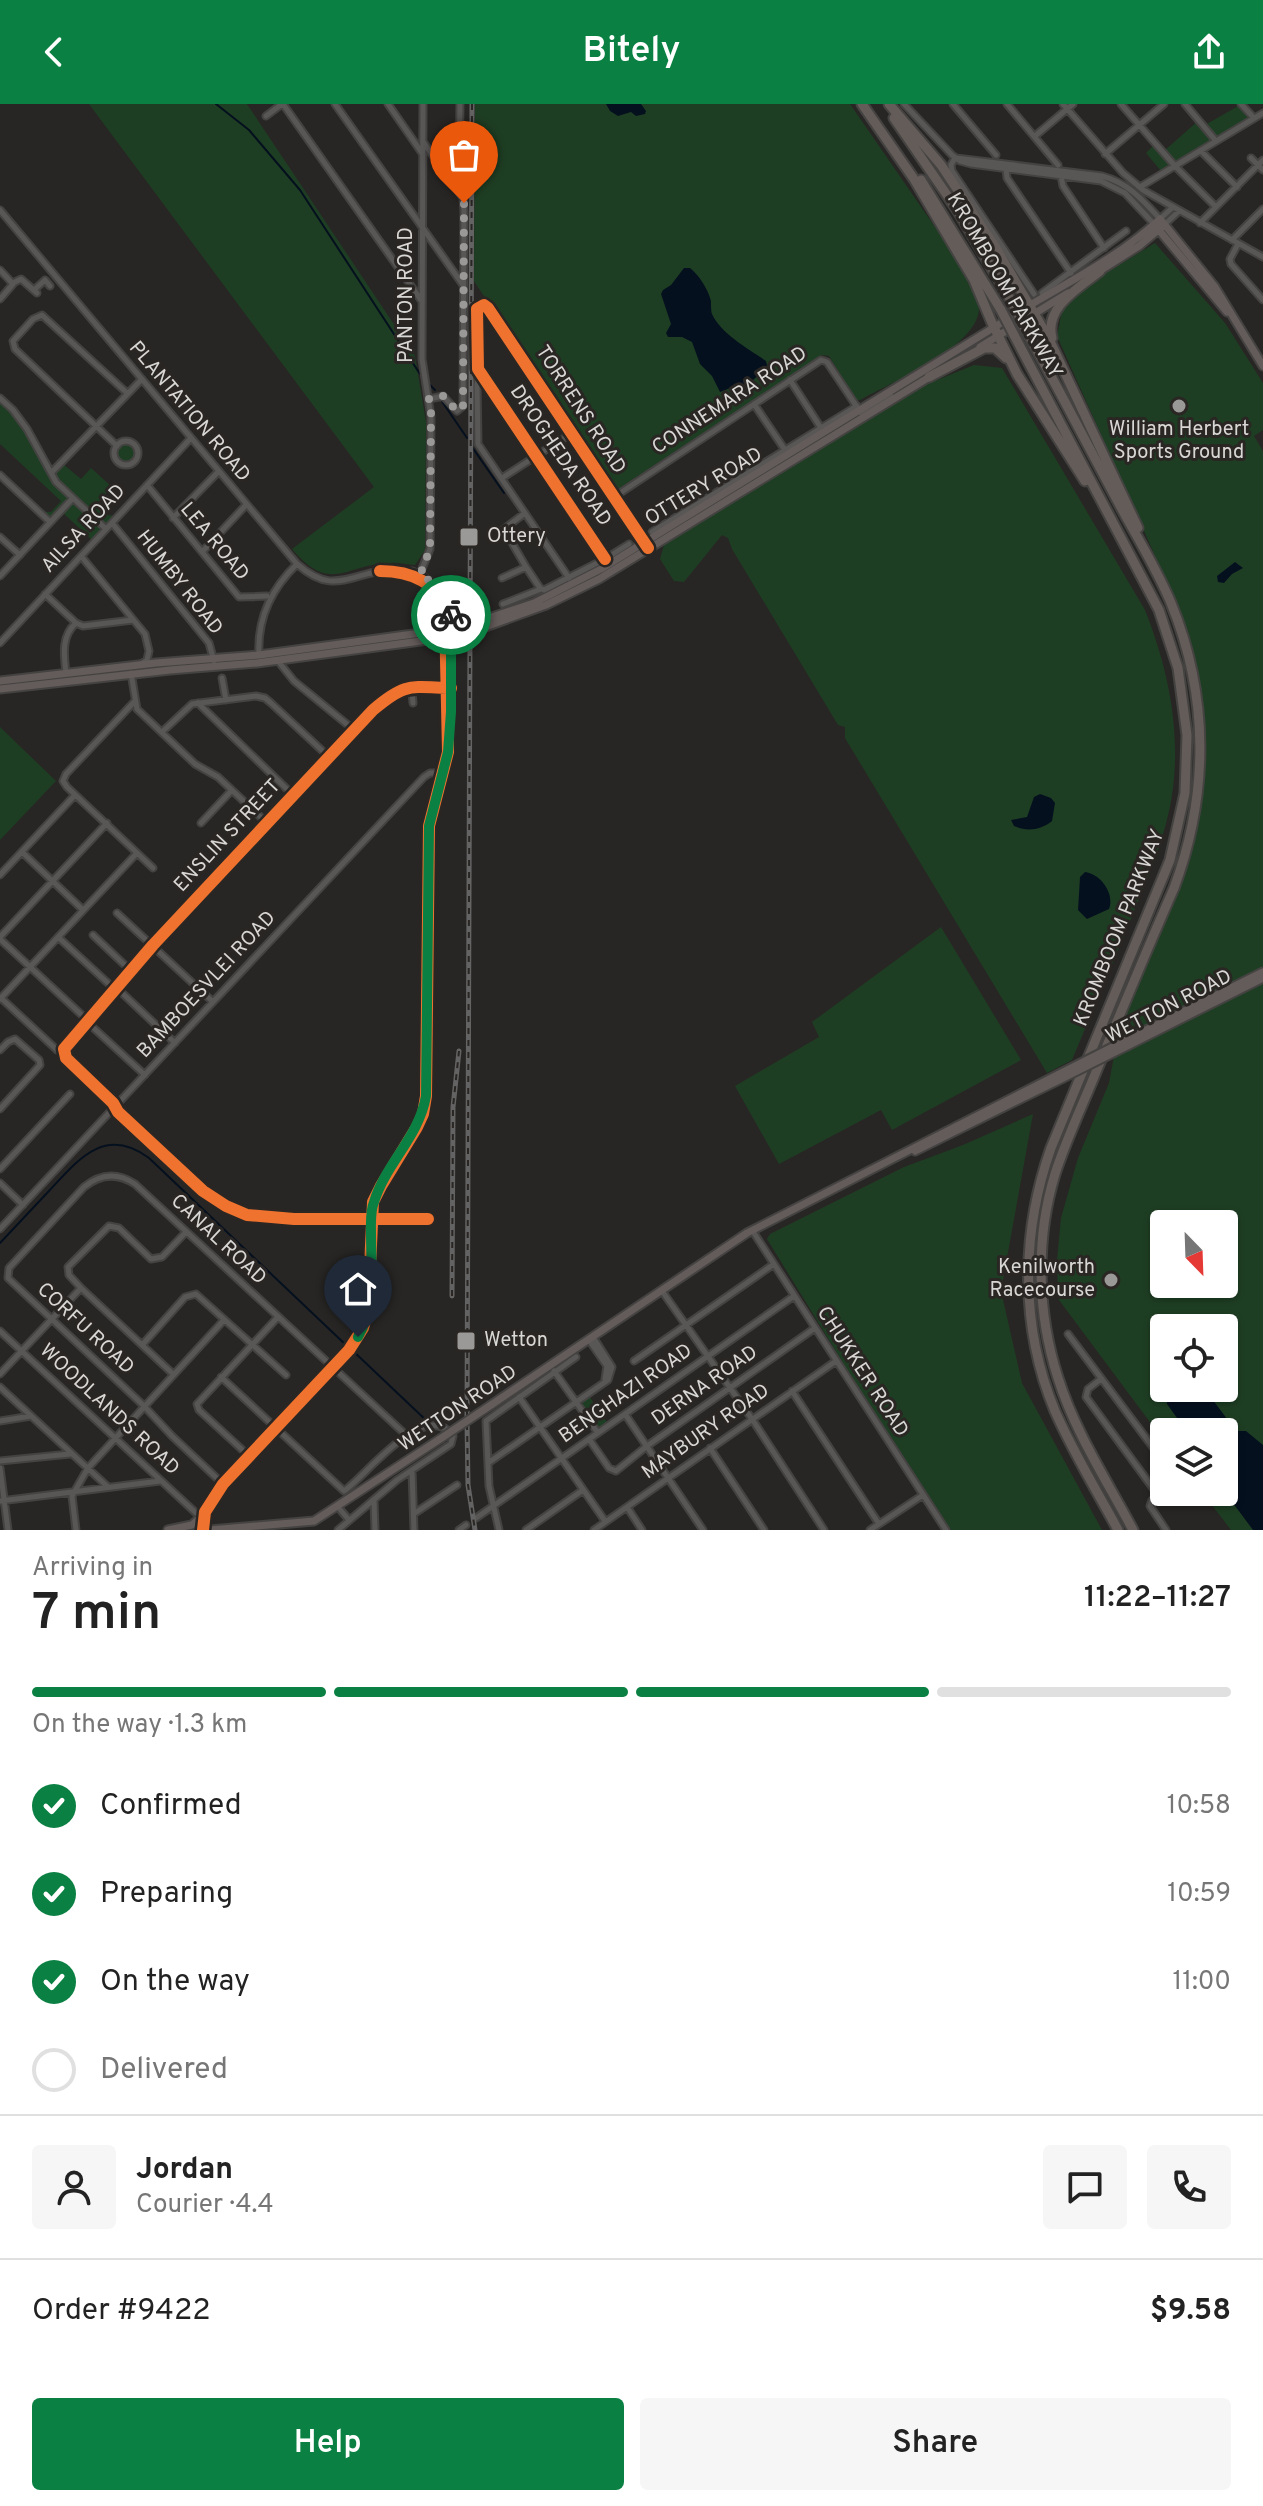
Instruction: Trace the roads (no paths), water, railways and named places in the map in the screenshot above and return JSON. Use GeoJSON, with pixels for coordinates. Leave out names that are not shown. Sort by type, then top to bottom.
{"type":"FeatureCollection","features":[{"type":"Feature","properties":{"kind":"highway","name":"KROMBOOM PARKWAY"},"geometry":{"type":"LineString","coordinates":[[865,104],[931,195],[1001,310],[1159,610],[1178,668],[1188,750],[1178,830],[1170,860],[1042,1171],[1031,1229],[1028,1269],[1032,1325],[1044,1381],[1066,1434],[1118,1530]]}},
{"type":"Feature","properties":{"kind":"highway"},"geometry":{"type":"LineString","coordinates":[[865,104],[959,253],[979,289],[1017,374],[1128,552]]}},
{"type":"Feature","properties":{"kind":"highway","name":"KROMBOOM PARKWAY"},"geometry":{"type":"LineString","coordinates":[[886,104],[950,199],[1013,304],[1163,587],[1187,646],[1197,692],[1201,750],[1195,815],[1187,850],[1055,1176],[1041,1262],[1045,1325],[1058,1378],[1079,1429],[1133,1530]]}},
{"type":"Feature","properties":{"kind":"highway"},"geometry":{"type":"LineString","coordinates":[[886,104],[941,165],[1035,302],[1160,573],[1163,587]]}},
{"type":"Feature","properties":{"kind":"highway"},"geometry":{"type":"LineString","coordinates":[[1056,353],[1050,328],[1052,315],[1100,271]]}},
{"type":"Feature","properties":{"kind":"highway"},"geometry":{"type":"LineString","coordinates":[[929,377],[989,347],[1000,352],[1017,374]]}},
{"type":"Feature","properties":{"kind":"main road","name":"OTTERY ROAD"},"geometry":{"type":"LineString","coordinates":[[1035,302],[1100,271],[1139,246],[1159,225]]}},
{"type":"Feature","properties":{"kind":"main road","name":"OTTERY ROAD"},"geometry":{"type":"LineString","coordinates":[[646,545],[929,377],[1035,302],[1095,268],[1159,225]]}},
{"type":"Feature","properties":{"kind":"main road"},"geometry":{"type":"LineString","coordinates":[[1159,225],[1240,329],[1263,366]]}},
{"type":"Feature","properties":{"kind":"main road","name":"OTTERY ROAD"},"geometry":{"type":"LineString","coordinates":[[0,681],[66,673],[131,670],[140,665],[174,662],[277,660],[443,634],[508,620],[570,594],[856,409],[996,332]]}},
{"type":"Feature","properties":{"kind":"main road","name":"OTTERY ROAD"},"geometry":{"type":"LineString","coordinates":[[0,689],[131,670],[443,634]]}},
{"type":"Feature","properties":{"kind":"main road","name":"WETTON ROAD"},"geometry":{"type":"LineString","coordinates":[[1129,1042],[1263,972]]}},
{"type":"Feature","properties":{"kind":"main road","name":"WETTON ROAD"},"geometry":{"type":"LineString","coordinates":[[210,1530],[308,1523],[321,1518],[752,1230],[925,1141],[1263,978]]}},
{"type":"Feature","properties":{"kind":"main road"},"geometry":{"type":"LineString","coordinates":[[168,1530],[192,1525],[200,1514]]}},
{"type":"Feature","properties":{"kind":"street"},"geometry":{"type":"LineString","coordinates":[[266,116],[282,104],[422,300]]}},
{"type":"Feature","properties":{"kind":"street"},"geometry":{"type":"LineString","coordinates":[[335,104],[464,286]]}},
{"type":"Feature","properties":{"kind":"street"},"geometry":{"type":"LineString","coordinates":[[388,104],[423,154]]}},
{"type":"Feature","properties":{"kind":"street","name":"PANTON ROAD"},"geometry":{"type":"LineString","coordinates":[[419,576],[430,549],[431,413],[422,367],[423,104]]}},
{"type":"Feature","properties":{"kind":"street"},"geometry":{"type":"LineString","coordinates":[[456,189],[459,178],[460,104]]}},
{"type":"Feature","properties":{"kind":"street"},"geometry":{"type":"LineString","coordinates":[[905,104],[955,158],[963,162],[1094,180],[1114,187],[1132,199],[1159,225]]}},
{"type":"Feature","properties":{"kind":"street"},"geometry":{"type":"LineString","coordinates":[[953,104],[996,155]]}},
{"type":"Feature","properties":{"kind":"street"},"geometry":{"type":"LineString","coordinates":[[1007,104],[1058,165]]}},
{"type":"Feature","properties":{"kind":"street"},"geometry":{"type":"LineString","coordinates":[[1121,104],[1216,207]]}},
{"type":"Feature","properties":{"kind":"street"},"geometry":{"type":"LineString","coordinates":[[1105,154],[1164,104]]}},
{"type":"Feature","properties":{"kind":"street"},"geometry":{"type":"LineString","coordinates":[[1185,104],[1216,141]]}},
{"type":"Feature","properties":{"kind":"street"},"geometry":{"type":"LineString","coordinates":[[1241,104],[1254,118]]}},
{"type":"Feature","properties":{"kind":"street"},"geometry":{"type":"LineString","coordinates":[[1035,136],[1068,106],[1105,154],[1140,187],[1263,257]]}},
{"type":"Feature","properties":{"kind":"street"},"geometry":{"type":"LineString","coordinates":[[1140,187],[1263,113]]}},
{"type":"Feature","properties":{"kind":"street"},"geometry":{"type":"LineString","coordinates":[[423,142],[464,203],[461,409],[455,410],[443,396],[429,399]]}},
{"type":"Feature","properties":{"kind":"street"},"geometry":{"type":"LineString","coordinates":[[1200,150],[1237,187]]}},
{"type":"Feature","properties":{"kind":"street"},"geometry":{"type":"LineString","coordinates":[[955,158],[1106,177],[1132,190],[1159,225]]}},
{"type":"Feature","properties":{"kind":"street"},"geometry":{"type":"LineString","coordinates":[[955,158],[952,171],[1035,302],[1126,231]]}},
{"type":"Feature","properties":{"kind":"street"},"geometry":{"type":"LineString","coordinates":[[1200,223],[1261,165],[1251,158]]}},
{"type":"Feature","properties":{"kind":"street"},"geometry":{"type":"LineString","coordinates":[[1006,169],[1007,178],[1071,273]]}},
{"type":"Feature","properties":{"kind":"street"},"geometry":{"type":"LineString","coordinates":[[1061,176],[1063,186],[1104,248]]}},
{"type":"Feature","properties":{"kind":"street","name":"OTTERY ROAD"},"geometry":{"type":"LineString","coordinates":[[1159,225],[1176,209]]}},
{"type":"Feature","properties":{"kind":"street"},"geometry":{"type":"LineString","coordinates":[[1263,209],[1235,242],[1229,261],[1263,300]]}},
{"type":"Feature","properties":{"kind":"street","name":"PLANTATION ROAD"},"geometry":{"type":"LineString","coordinates":[[0,210],[246,505],[311,576]]}},
{"type":"Feature","properties":{"kind":"street"},"geometry":{"type":"LineString","coordinates":[[422,241],[431,240]]}},
{"type":"Feature","properties":{"kind":"street"},"geometry":{"type":"LineString","coordinates":[[0,270],[12,287],[0,299]]}},
{"type":"Feature","properties":{"kind":"street"},"geometry":{"type":"LineString","coordinates":[[10,281],[21,279],[36,292],[45,280],[50,286]]}},
{"type":"Feature","properties":{"kind":"street","name":"TORRENS ROAD"},"geometry":{"type":"LineString","coordinates":[[481,374],[477,365],[477,309],[486,305],[646,545]]}},
{"type":"Feature","properties":{"kind":"street"},"geometry":{"type":"LineString","coordinates":[[117,446],[19,353],[13,345],[14,340],[41,314],[127,393]]}},
{"type":"Feature","properties":{"kind":"street","name":"CONNEMARA ROAD"},"geometry":{"type":"LineString","coordinates":[[614,497],[823,359],[856,409]]}},
{"type":"Feature","properties":{"kind":"street"},"geometry":{"type":"LineString","coordinates":[[481,374],[477,385],[477,441],[569,578]]}},
{"type":"Feature","properties":{"kind":"street","name":"DROGHEDA ROAD"},"geometry":{"type":"LineString","coordinates":[[481,374],[605,559]]}},
{"type":"Feature","properties":{"kind":"street"},"geometry":{"type":"LineString","coordinates":[[51,474],[142,379]]}},
{"type":"Feature","properties":{"kind":"street"},"geometry":{"type":"LineString","coordinates":[[790,380],[821,428]]}},
{"type":"Feature","properties":{"kind":"street"},"geometry":{"type":"LineString","coordinates":[[652,532],[821,428],[856,409],[863,413],[903,393]]}},
{"type":"Feature","properties":{"kind":"street"},"geometry":{"type":"LineString","coordinates":[[0,398],[27,429],[51,474],[106,529]]}},
{"type":"Feature","properties":{"kind":"street"},"geometry":{"type":"LineString","coordinates":[[754,404],[785,450]]}},
{"type":"Feature","properties":{"kind":"street"},"geometry":{"type":"LineString","coordinates":[[502,478],[572,433]]}},
{"type":"Feature","properties":{"kind":"street","name":"AILSA ROAD"},"geometry":{"type":"LineString","coordinates":[[0,643],[191,438]]}},
{"type":"Feature","properties":{"kind":"street"},"geometry":{"type":"LineString","coordinates":[[126,439],[138,449],[139,454],[125,466],[112,454],[117,446],[126,439]]}},
{"type":"Feature","properties":{"kind":"street"},"geometry":{"type":"LineString","coordinates":[[173,518],[219,471]]}},
{"type":"Feature","properties":{"kind":"street"},"geometry":{"type":"LineString","coordinates":[[0,475],[50,522]]}},
{"type":"Feature","properties":{"kind":"street","name":"LEA ROAD"},"geometry":{"type":"LineString","coordinates":[[147,485],[239,597],[267,596]]}},
{"type":"Feature","properties":{"kind":"street"},"geometry":{"type":"LineString","coordinates":[[0,576],[73,498]]}},
{"type":"Feature","properties":{"kind":"street"},"geometry":{"type":"LineString","coordinates":[[202,552],[246,505]]}},
{"type":"Feature","properties":{"kind":"street"},"geometry":{"type":"LineString","coordinates":[[525,513],[504,530],[541,589]]}},
{"type":"Feature","properties":{"kind":"street","name":"HUMBY ROAD"},"geometry":{"type":"LineString","coordinates":[[112,523],[209,643],[214,662]]}},
{"type":"Feature","properties":{"kind":"street"},"geometry":{"type":"LineString","coordinates":[[0,537],[20,555]]}},
{"type":"Feature","properties":{"kind":"street"},"geometry":{"type":"LineString","coordinates":[[503,604],[544,590],[629,544]]}},
{"type":"Feature","properties":{"kind":"street"},"geometry":{"type":"LineString","coordinates":[[81,556],[146,635],[153,660],[174,662]]}},
{"type":"Feature","properties":{"kind":"street"},"geometry":{"type":"LineString","coordinates":[[259,655],[260,627],[277,585],[297,564]]}},
{"type":"Feature","properties":{"kind":"street"},"geometry":{"type":"LineString","coordinates":[[287,574],[298,571],[325,581],[338,581],[391,568],[415,570],[424,565]]}},
{"type":"Feature","properties":{"kind":"street"},"geometry":{"type":"LineString","coordinates":[[502,578],[526,567]]}},
{"type":"Feature","properties":{"kind":"street"},"geometry":{"type":"LineString","coordinates":[[203,1530],[200,1514],[223,1484],[354,1344],[367,1317],[370,1297],[373,1202],[417,1127],[426,1096],[429,826],[448,752],[451,620],[449,607],[436,585],[408,570]]}},
{"type":"Feature","properties":{"kind":"street"},"geometry":{"type":"LineString","coordinates":[[380,571],[419,576]]}},
{"type":"Feature","properties":{"kind":"street"},"geometry":{"type":"LineString","coordinates":[[45,594],[83,626],[134,620]]}},
{"type":"Feature","properties":{"kind":"street"},"geometry":{"type":"LineString","coordinates":[[66,673],[64,652],[67,634],[76,623]]}},
{"type":"Feature","properties":{"kind":"street"},"geometry":{"type":"LineString","coordinates":[[140,665],[147,660],[149,651]]}},
{"type":"Feature","properties":{"kind":"street"},"geometry":{"type":"LineString","coordinates":[[288,675],[289,667],[300,657]]}},
{"type":"Feature","properties":{"kind":"street"},"geometry":{"type":"LineString","coordinates":[[277,660],[288,675],[354,730]]}},
{"type":"Feature","properties":{"kind":"street"},"geometry":{"type":"LineString","coordinates":[[131,670],[137,709],[198,766],[212,772],[268,824]]}},
{"type":"Feature","properties":{"kind":"street"},"geometry":{"type":"LineString","coordinates":[[222,678],[226,700]]}},
{"type":"Feature","properties":{"kind":"street"},"geometry":{"type":"LineString","coordinates":[[413,703],[412,692],[418,687]]}},
{"type":"Feature","properties":{"kind":"street","name":"ENSLIN STREET"},"geometry":{"type":"LineString","coordinates":[[115,1106],[65,1056],[65,1046],[113,987],[373,710],[397,691],[418,687],[449,688]]}},
{"type":"Feature","properties":{"kind":"street"},"geometry":{"type":"LineString","coordinates":[[162,732],[188,706],[256,696],[265,698],[329,757]]}},
{"type":"Feature","properties":{"kind":"street"},"geometry":{"type":"LineString","coordinates":[[135,701],[66,774],[63,781],[153,868]]}},
{"type":"Feature","properties":{"kind":"street"},"geometry":{"type":"LineString","coordinates":[[198,703],[294,796]]}},
{"type":"Feature","properties":{"kind":"street","name":"BAMBOESVLEI ROAD"},"geometry":{"type":"LineString","coordinates":[[0,1229],[424,777],[430,773],[443,773]]}},
{"type":"Feature","properties":{"kind":"street"},"geometry":{"type":"LineString","coordinates":[[201,823],[232,790]]}},
{"type":"Feature","properties":{"kind":"street"},"geometry":{"type":"LineString","coordinates":[[0,875],[75,795]]}},
{"type":"Feature","properties":{"kind":"street"},"geometry":{"type":"LineString","coordinates":[[107,823],[0,938],[145,1075]]}},
{"type":"Feature","properties":{"kind":"street"},"geometry":{"type":"LineString","coordinates":[[22,852],[83,910]]}},
{"type":"Feature","properties":{"kind":"street"},"geometry":{"type":"LineString","coordinates":[[57,1050],[0,998],[137,853]]}},
{"type":"Feature","properties":{"kind":"street"},"geometry":{"type":"LineString","coordinates":[[117,913],[213,1002]]}},
{"type":"Feature","properties":{"kind":"street"},"geometry":{"type":"LineString","coordinates":[[93,935],[130,970]]}},
{"type":"Feature","properties":{"kind":"street"},"geometry":{"type":"LineString","coordinates":[[58,937],[175,1043]]}},
{"type":"Feature","properties":{"kind":"street"},"geometry":{"type":"LineString","coordinates":[[0,1050],[15,1039],[39,1060],[40,1065],[0,1109]]}},
{"type":"Feature","properties":{"kind":"street"},"geometry":{"type":"LineString","coordinates":[[0,1169],[70,1094]]}},
{"type":"Feature","properties":{"kind":"street"},"geometry":{"type":"LineString","coordinates":[[115,1106],[203,1191],[247,1215],[265,1218],[428,1219]]}},
{"type":"Feature","properties":{"kind":"street","name":"CANAL ROAD"},"geometry":{"type":"LineString","coordinates":[[7,1273],[84,1187],[103,1176],[118,1176],[130,1181],[406,1435]]}},
{"type":"Feature","properties":{"kind":"street"},"geometry":{"type":"LineString","coordinates":[[0,1183],[23,1205]]}},
{"type":"Feature","properties":{"kind":"street"},"geometry":{"type":"LineString","coordinates":[[173,1374],[81,1288],[69,1275],[68,1267],[105,1228],[119,1228],[154,1259],[165,1254],[186,1232]]}},
{"type":"Feature","properties":{"kind":"street","name":"CHUKKER ROAD"},"geometry":{"type":"LineString","coordinates":[[752,1230],[946,1530]]}},
{"type":"Feature","properties":{"kind":"street"},"geometry":{"type":"LineString","coordinates":[[634,1361],[774,1264]]}},
{"type":"Feature","properties":{"kind":"street","name":"CORFU ROAD"},"geometry":{"type":"LineString","coordinates":[[7,1273],[11,1282],[223,1484]]}},
{"type":"Feature","properties":{"kind":"street"},"geometry":{"type":"LineString","coordinates":[[0,1374],[81,1288]]}},
{"type":"Feature","properties":{"kind":"street"},"geometry":{"type":"LineString","coordinates":[[662,1291],[752,1419],[824,1530]]}},
{"type":"Feature","properties":{"kind":"street"},"geometry":{"type":"LineString","coordinates":[[143,1344],[188,1295],[199,1296],[286,1375]]}},
{"type":"Feature","properties":{"kind":"street","name":"BENGHAZI ROAD"},"geometry":{"type":"LineString","coordinates":[[476,1518],[794,1296]]}},
{"type":"Feature","properties":{"kind":"street"},"geometry":{"type":"LineString","coordinates":[[249,1456],[197,1406],[278,1317]]}},
{"type":"Feature","properties":{"kind":"street"},"geometry":{"type":"LineString","coordinates":[[76,1530],[73,1492],[88,1468],[224,1320]]}},
{"type":"Feature","properties":{"kind":"street","name":"DERNA ROAD"},"geometry":{"type":"LineString","coordinates":[[589,1439],[614,1471],[815,1328]]}},
{"type":"Feature","properties":{"kind":"street","name":"WOODLANDS ROAD"},"geometry":{"type":"LineString","coordinates":[[0,1331],[200,1514]]}},
{"type":"Feature","properties":{"kind":"street"},"geometry":{"type":"LineString","coordinates":[[1068,1334],[1150,1444]]}},
{"type":"Feature","properties":{"kind":"street"},"geometry":{"type":"LineString","coordinates":[[488,1464],[608,1380],[612,1367],[591,1339]]}},
{"type":"Feature","properties":{"kind":"street"},"geometry":{"type":"LineString","coordinates":[[499,1530],[493,1507],[486,1421],[576,1357]]}},
{"type":"Feature","properties":{"kind":"street","name":"MAYBURY ROAD"},"geometry":{"type":"LineString","coordinates":[[594,1530],[836,1361]]}},
{"type":"Feature","properties":{"kind":"street"},"geometry":{"type":"LineString","coordinates":[[554,1371],[598,1433]]}},
{"type":"Feature","properties":{"kind":"street"},"geometry":{"type":"LineString","coordinates":[[221,1377],[342,1490],[347,1490],[416,1429],[443,1426],[453,1436],[451,1444],[412,1470],[338,1530]]}},
{"type":"Feature","properties":{"kind":"street"},"geometry":{"type":"LineString","coordinates":[[1101,1379],[1086,1390],[1086,1397],[1150,1479]]}},
{"type":"Feature","properties":{"kind":"street"},"geometry":{"type":"LineString","coordinates":[[0,1387],[108,1488]]}},
{"type":"Feature","properties":{"kind":"street"},"geometry":{"type":"LineString","coordinates":[[792,1391],[879,1524]]}},
{"type":"Feature","properties":{"kind":"street"},"geometry":{"type":"LineString","coordinates":[[519,1397],[605,1521]]}},
{"type":"Feature","properties":{"kind":"street"},"geometry":{"type":"LineString","coordinates":[[625,1414],[703,1530]]}},
{"type":"Feature","properties":{"kind":"street"},"geometry":{"type":"LineString","coordinates":[[0,1421],[31,1416]]}},
{"type":"Feature","properties":{"kind":"street"},"geometry":{"type":"LineString","coordinates":[[710,1448],[764,1530]]}},
{"type":"Feature","properties":{"kind":"street"},"geometry":{"type":"LineString","coordinates":[[0,1461],[71,1454]]}},
{"type":"Feature","properties":{"kind":"street"},"geometry":{"type":"LineString","coordinates":[[0,1468],[8,1530]]}},
{"type":"Feature","properties":{"kind":"street"},"geometry":{"type":"LineString","coordinates":[[412,1470],[414,1530]]}},
{"type":"Feature","properties":{"kind":"street"},"geometry":{"type":"LineString","coordinates":[[363,1474],[369,1487]]}},
{"type":"Feature","properties":{"kind":"street"},"geometry":{"type":"LineString","coordinates":[[2,1501],[161,1481]]}},
{"type":"Feature","properties":{"kind":"street"},"geometry":{"type":"LineString","coordinates":[[414,1514],[457,1485]]}},
{"type":"Feature","properties":{"kind":"street"},"geometry":{"type":"LineString","coordinates":[[526,1530],[583,1490]]}},
{"type":"Feature","properties":{"kind":"street"},"geometry":{"type":"LineString","coordinates":[[870,1530],[923,1495]]}},
{"type":"Feature","properties":{"kind":"street"},"geometry":{"type":"LineString","coordinates":[[374,1499],[375,1530]]}},
{"type":"Feature","properties":{"kind":"street"},"geometry":{"type":"LineString","coordinates":[[1150,1506],[1166,1530]]}},
{"type":"Feature","properties":{"kind":"street"},"geometry":{"type":"LineString","coordinates":[[338,1507],[349,1520]]}},
{"type":"Feature","properties":{"kind":"street"},"geometry":{"type":"LineString","coordinates":[[627,1507],[642,1530]]}},
{"type":"Feature","properties":{"kind":"street"},"geometry":{"type":"LineString","coordinates":[[459,1530],[466,1525]]}},
{"type":"Feature","properties":{"kind":"water"},"geometry":{"type":"Polygon","coordinates":[[[606,104],[641,104],[646,111],[636,116],[631,112],[618,116],[606,104]]]}},
{"type":"Feature","properties":{"kind":"water"},"geometry":{"type":"Polygon","coordinates":[[[684,268],[690,268],[703,283],[711,301],[712,314],[722,328],[766,361],[765,370],[747,385],[720,392],[712,376],[700,364],[692,342],[682,337],[668,337],[666,333],[671,324],[661,294],[684,268]]]}},
{"type":"Feature","properties":{"kind":"water"},"geometry":{"type":"Polygon","coordinates":[[[1235,562],[1243,568],[1224,583],[1218,582],[1217,576],[1235,562]]]}},
{"type":"Feature","properties":{"kind":"water"},"geometry":{"type":"Polygon","coordinates":[[[1040,794],[1055,803],[1052,821],[1034,829],[1014,826],[1011,820],[1027,817],[1034,797],[1040,794]]]}},
{"type":"Feature","properties":{"kind":"water"},"geometry":{"type":"Polygon","coordinates":[[[1085,872],[1101,881],[1110,897],[1109,909],[1087,919],[1078,910],[1080,877],[1085,872]]]}},
{"type":"Feature","properties":{"kind":"water"},"geometry":{"type":"Polygon","coordinates":[[[1214,1402],[1226,1418],[1177,1418],[1167,1404],[1214,1402]]]}},
{"type":"Feature","properties":{"kind":"water"},"geometry":{"type":"Polygon","coordinates":[[[1238,1431],[1246,1431],[1263,1445],[1263,1530],[1253,1530],[1235,1506],[1238,1506],[1238,1431]]]}},
{"type":"Feature","properties":{"kind":"waterway"},"geometry":{"type":"LineString","coordinates":[[216,104],[249,130],[300,190],[420,374]]}},
{"type":"Feature","properties":{"kind":"waterway"},"geometry":{"type":"LineString","coordinates":[[429,384],[435,390]]}},
{"type":"Feature","properties":{"kind":"waterway"},"geometry":{"type":"LineString","coordinates":[[441,400],[467,438]]}},
{"type":"Feature","properties":{"kind":"waterway"},"geometry":{"type":"LineString","coordinates":[[472,447],[504,493]]}},
{"type":"Feature","properties":{"kind":"waterway"},"geometry":{"type":"LineString","coordinates":[[0,1243],[81,1158],[105,1146],[133,1149],[149,1158],[347,1346]]}},
{"type":"Feature","properties":{"kind":"waterway"},"geometry":{"type":"LineString","coordinates":[[352,1350],[429,1423]]}},
{"type":"Feature","properties":{"kind":"railway"},"geometry":{"type":"LineString","coordinates":[[472,104],[467,1421],[468,1485],[475,1530]]}},
{"type":"Feature","properties":{"kind":"railway"},"geometry":{"type":"LineString","coordinates":[[452,1296],[453,1107],[459,1051]]}},
{"type":"Feature","properties":{"kind":"place","name":"William Herbert Sports Ground"},"geometry":{"type":"Point","coordinates":[1179,406]}},
{"type":"Feature","properties":{"kind":"place","name":"Ottery"},"geometry":{"type":"Point","coordinates":[469,537]}},
{"type":"Feature","properties":{"kind":"place","name":"Kenilworth Racecourse"},"geometry":{"type":"Point","coordinates":[1111,1280]}},
{"type":"Feature","properties":{"kind":"place","name":"Wetton"},"geometry":{"type":"Point","coordinates":[466,1341]}}]}
